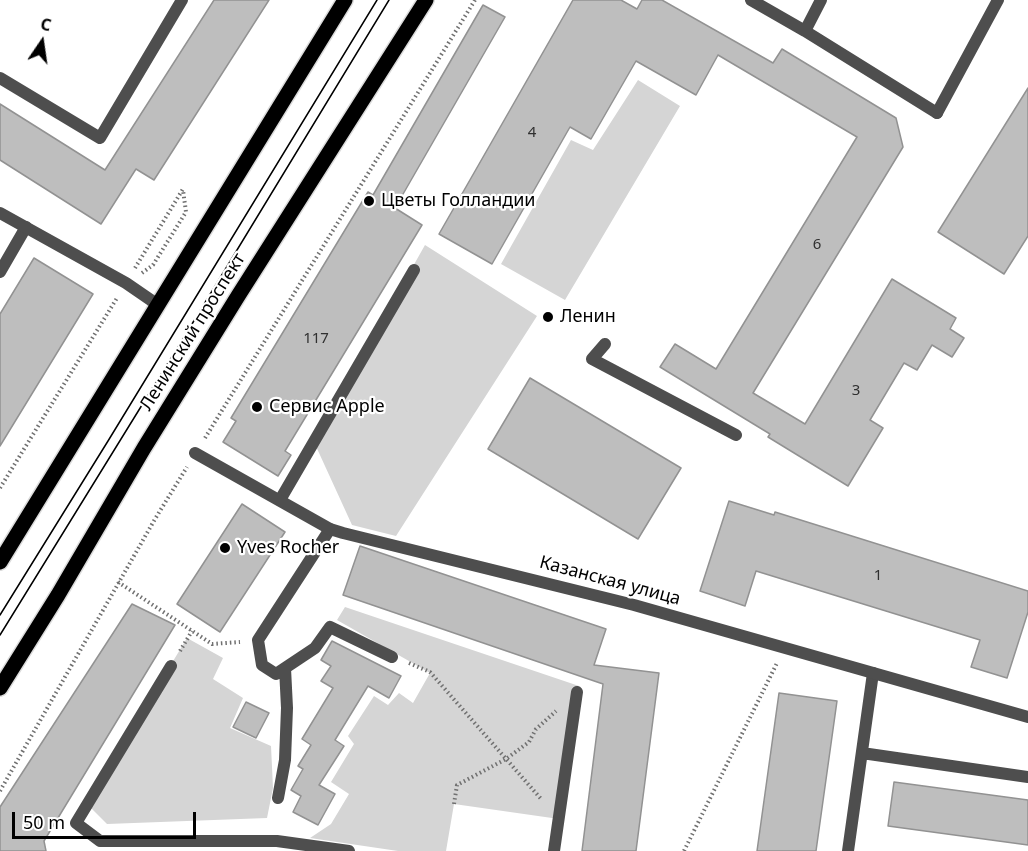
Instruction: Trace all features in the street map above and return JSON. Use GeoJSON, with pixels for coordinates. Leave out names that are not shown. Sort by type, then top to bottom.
{"type":"FeatureCollection","features":[{"type":"Feature","properties":{"kind":"main road"},"geometry":{"type":"LineString","coordinates":[[2,555],[345,0]]}},
{"type":"Feature","properties":{"kind":"main road","name":"Ленинский проспект"},"geometry":{"type":"LineString","coordinates":[[0,688],[58,595],[144,448],[426,0]]}},
{"type":"Feature","properties":{"kind":"street"},"geometry":{"type":"LineString","coordinates":[[0,78],[100,138],[182,0]]}},
{"type":"Feature","properties":{"kind":"street"},"geometry":{"type":"LineString","coordinates":[[751,0],[937,113],[998,0]]}},
{"type":"Feature","properties":{"kind":"street"},"geometry":{"type":"LineString","coordinates":[[805,31],[822,0]]}},
{"type":"Feature","properties":{"kind":"street"},"geometry":{"type":"LineString","coordinates":[[0,213],[126,283],[158,305]]}},
{"type":"Feature","properties":{"kind":"street"},"geometry":{"type":"LineString","coordinates":[[0,272],[26,227]]}},
{"type":"Feature","properties":{"kind":"street"},"geometry":{"type":"LineString","coordinates":[[280,500],[414,270]]}},
{"type":"Feature","properties":{"kind":"street"},"geometry":{"type":"LineString","coordinates":[[605,344],[592,359],[736,435]]}},
{"type":"Feature","properties":{"kind":"street","name":"Казанская улица"},"geometry":{"type":"LineString","coordinates":[[195,453],[330,529],[634,605],[1028,717]]}},
{"type":"Feature","properties":{"kind":"street"},"geometry":{"type":"LineString","coordinates":[[330,529],[258,640],[262,665],[276,674],[315,648],[330,627],[392,657]]}},
{"type":"Feature","properties":{"kind":"street"},"geometry":{"type":"LineString","coordinates":[[171,666],[76,823],[100,841],[276,846],[349,851]]}},
{"type":"Feature","properties":{"kind":"street"},"geometry":{"type":"LineString","coordinates":[[278,798],[285,760],[287,708],[285,668]]}},
{"type":"Feature","properties":{"kind":"street"},"geometry":{"type":"LineString","coordinates":[[848,851],[873,673]]}},
{"type":"Feature","properties":{"kind":"street"},"geometry":{"type":"LineString","coordinates":[[554,851],[577,692]]}},
{"type":"Feature","properties":{"kind":"street"},"geometry":{"type":"LineString","coordinates":[[861,753],[1028,777]]}},
{"type":"Feature","properties":{"kind":"path"},"geometry":{"type":"LineString","coordinates":[[0,791],[155,519],[475,0]]}},
{"type":"Feature","properties":{"kind":"path"},"geometry":{"type":"LineString","coordinates":[[0,488],[183,189],[186,212],[153,265],[126,283]]}},
{"type":"Feature","properties":{"kind":"path"},"geometry":{"type":"LineString","coordinates":[[118,582],[212,644],[258,640]]}},
{"type":"Feature","properties":{"kind":"path"},"geometry":{"type":"LineString","coordinates":[[171,666],[192,631]]}},
{"type":"Feature","properties":{"kind":"path"},"geometry":{"type":"LineString","coordinates":[[684,851],[784,648]]}},
{"type":"Feature","properties":{"kind":"path"},"geometry":{"type":"LineString","coordinates":[[392,657],[430,672],[559,819]]}},
{"type":"Feature","properties":{"kind":"path"},"geometry":{"type":"LineString","coordinates":[[454,804],[457,785],[506,759],[529,742],[536,729],[577,692]]}},
{"type":"Feature","properties":{"kind":"shaded area"},"geometry":{"type":"Polygon","coordinates":[[[638,80],[680,106],[565,300],[501,264],[571,140],[593,150],[638,80]]]}},
{"type":"Feature","properties":{"kind":"shaded area"},"geometry":{"type":"Polygon","coordinates":[[[425,245],[537,316],[396,536],[352,525],[314,442],[425,245]]]}},
{"type":"Feature","properties":{"kind":"shaded area"},"geometry":{"type":"Polygon","coordinates":[[[345,607],[579,686],[559,819],[454,804],[446,851],[398,851],[310,838],[331,824],[349,794],[331,782],[354,744],[348,736],[374,696],[388,705],[399,693],[413,703],[430,673],[337,620],[345,607]]]}},
{"type":"Feature","properties":{"kind":"shaded area"},"geometry":{"type":"Polygon","coordinates":[[[187,638],[223,658],[213,679],[243,698],[230,728],[271,746],[273,788],[267,818],[107,824],[87,804],[187,638]]]}},
{"type":"Feature","properties":{"kind":"building"},"geometry":{"type":"Polygon","coordinates":[[[214,0],[269,0],[154,180],[136,169],[101,224],[0,160],[0,104],[105,170],[214,0]]]}},
{"type":"Feature","properties":{"kind":"building"},"geometry":{"type":"Polygon","coordinates":[[[573,0],[621,0],[637,9],[642,0],[662,0],[773,63],[782,49],[896,118],[903,147],[753,393],[805,424],[892,279],[956,318],[950,329],[964,338],[952,357],[932,345],[917,370],[904,363],[870,420],[883,428],[848,486],[768,437],[770,434],[660,367],[675,344],[716,369],[857,137],[718,55],[696,95],[636,61],[591,139],[570,127],[492,264],[439,234],[573,0]]]}},
{"type":"Feature","properties":{"kind":"building"},"geometry":{"type":"Polygon","coordinates":[[[483,5],[505,17],[395,208],[422,225],[285,451],[291,455],[278,476],[223,442],[236,421],[231,418],[368,192],[373,195],[483,5]]]}},
{"type":"Feature","properties":{"kind":"building"},"geometry":{"type":"Polygon","coordinates":[[[1028,88],[1028,236],[1004,274],[938,232],[1028,88]]]}},
{"type":"Feature","properties":{"kind":"building"},"geometry":{"type":"Polygon","coordinates":[[[34,258],[93,294],[0,446],[0,314],[34,258]]]}},
{"type":"Feature","properties":{"kind":"building"},"geometry":{"type":"Polygon","coordinates":[[[530,378],[681,468],[638,539],[488,449],[530,378]]]}},
{"type":"Feature","properties":{"kind":"building"},"geometry":{"type":"Polygon","coordinates":[[[729,501],[774,515],[775,512],[1028,591],[1028,612],[1007,678],[971,667],[980,640],[756,571],[745,606],[700,591],[729,501]]]}},
{"type":"Feature","properties":{"kind":"building"},"geometry":{"type":"Polygon","coordinates":[[[242,504],[285,532],[220,632],[177,604],[242,504]]]}},
{"type":"Feature","properties":{"kind":"building"},"geometry":{"type":"Polygon","coordinates":[[[360,546],[606,629],[594,665],[659,673],[636,851],[582,851],[603,684],[343,595],[360,546]]]}},
{"type":"Feature","properties":{"kind":"building"},"geometry":{"type":"Polygon","coordinates":[[[132,604],[175,625],[44,841],[46,851],[0,851],[0,807],[132,604]]]}},
{"type":"Feature","properties":{"kind":"building"},"geometry":{"type":"Polygon","coordinates":[[[332,641],[401,676],[389,698],[368,686],[335,740],[344,746],[319,785],[335,794],[318,825],[293,812],[301,796],[291,790],[303,769],[298,766],[311,745],[302,739],[333,688],[321,681],[331,666],[321,660],[332,641]]]}},
{"type":"Feature","properties":{"kind":"building"},"geometry":{"type":"Polygon","coordinates":[[[779,693],[837,701],[816,851],[757,851],[779,693]]]}},
{"type":"Feature","properties":{"kind":"building"},"geometry":{"type":"Polygon","coordinates":[[[246,702],[269,713],[256,738],[233,727],[246,702]]]}},
{"type":"Feature","properties":{"kind":"building"},"geometry":{"type":"Polygon","coordinates":[[[894,782],[1028,800],[1028,845],[888,826],[894,782]]]}},
{"type":"Feature","properties":{"kind":"tram line"},"geometry":{"type":"LineString","coordinates":[[0,615],[377,0]]}},
{"type":"Feature","properties":{"kind":"tram line"},"geometry":{"type":"LineString","coordinates":[[0,635],[389,0]]}},
{"type":"Feature","properties":{"kind":"place","name":"Цветы Голландии"},"geometry":{"type":"Point","coordinates":[369,201]}},
{"type":"Feature","properties":{"kind":"place","name":"Ленин"},"geometry":{"type":"Point","coordinates":[548,317]}},
{"type":"Feature","properties":{"kind":"place","name":"Сервис Apple"},"geometry":{"type":"Point","coordinates":[257,407]}},
{"type":"Feature","properties":{"kind":"place","name":"Yves Rocher"},"geometry":{"type":"Point","coordinates":[225,548]}}]}
